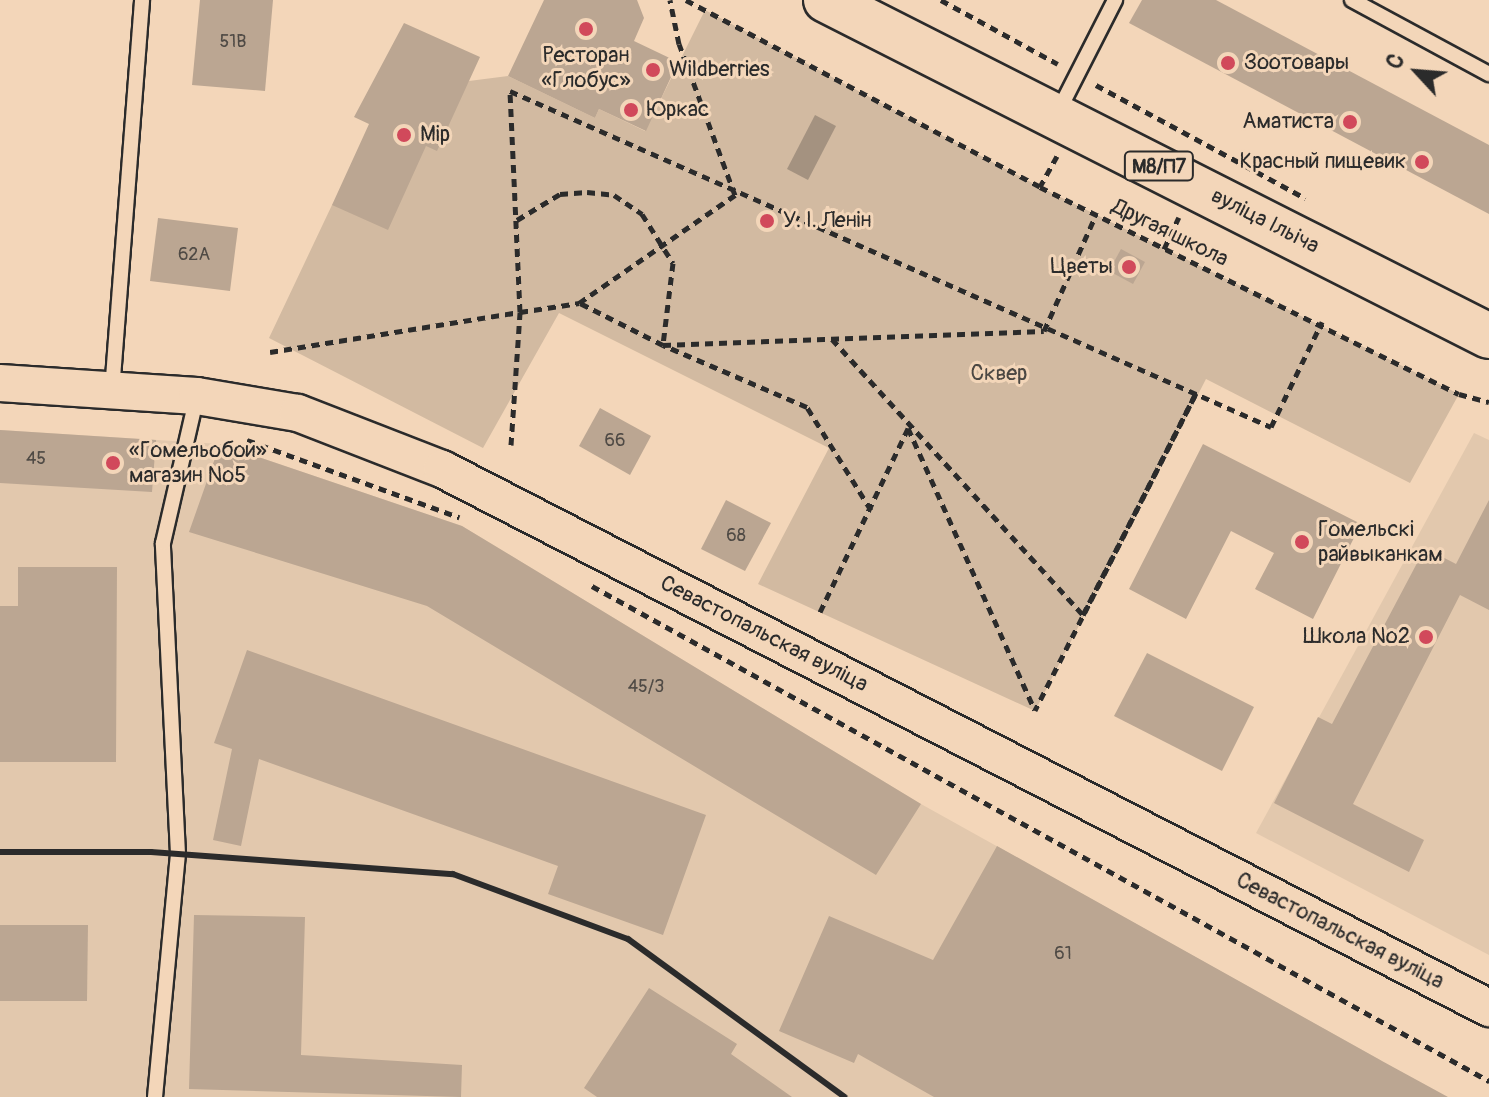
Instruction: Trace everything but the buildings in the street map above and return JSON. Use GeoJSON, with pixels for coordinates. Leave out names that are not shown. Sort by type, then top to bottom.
{"type":"FeatureCollection","features":[{"type":"Feature","properties":{"kind":"main road","name":"вуліца Ільіча"},"geometry":{"type":"LineString","coordinates":[[826,0],[1067,93],[1489,336]]}},
{"type":"Feature","properties":{"kind":"street","name":"Севастопальская вуліца"},"geometry":{"type":"LineString","coordinates":[[0,383],[112,391],[194,414],[298,413],[442,469],[1489,1008]]}},
{"type":"Feature","properties":{"kind":"lane"},"geometry":{"type":"LineString","coordinates":[[112,391],[142,0]]}},
{"type":"Feature","properties":{"kind":"lane"},"geometry":{"type":"LineString","coordinates":[[1067,93],[1115,0]]}},
{"type":"Feature","properties":{"kind":"lane"},"geometry":{"type":"LineString","coordinates":[[1352,0],[1489,74]]}},
{"type":"Feature","properties":{"kind":"lane"},"geometry":{"type":"LineString","coordinates":[[155,1097],[178,854],[163,543],[194,414]]}},
{"type":"Feature","properties":{"kind":"path"},"geometry":{"type":"LineString","coordinates":[[670,0],[679,44],[735,195]]}},
{"type":"Feature","properties":{"kind":"path"},"geometry":{"type":"LineString","coordinates":[[686,0],[1040,187]]}},
{"type":"Feature","properties":{"kind":"path"},"geometry":{"type":"LineString","coordinates":[[941,0],[1067,93],[1094,85]]}},
{"type":"Feature","properties":{"kind":"path"},"geometry":{"type":"LineString","coordinates":[[511,445],[520,312],[510,91],[735,195],[1271,427],[1322,322]]}},
{"type":"Feature","properties":{"kind":"path"},"geometry":{"type":"LineString","coordinates":[[517,220],[560,194],[614,195],[642,214],[664,246],[674,287],[663,345]]}},
{"type":"Feature","properties":{"kind":"path"},"geometry":{"type":"LineString","coordinates":[[270,352],[579,303],[735,195]]}},
{"type":"Feature","properties":{"kind":"path","name":"Другая школа"},"geometry":{"type":"LineString","coordinates":[[1044,331],[1096,215],[1322,322],[1459,394],[1489,402]]}},
{"type":"Feature","properties":{"kind":"path"},"geometry":{"type":"LineString","coordinates":[[579,303],[663,345],[807,407],[871,510]]}},
{"type":"Feature","properties":{"kind":"path"},"geometry":{"type":"LineString","coordinates":[[663,345],[1044,331]]}},
{"type":"Feature","properties":{"kind":"path"},"geometry":{"type":"LineString","coordinates":[[832,339],[903,410],[908,428],[1035,711],[1196,393]]}},
{"type":"Feature","properties":{"kind":"path"},"geometry":{"type":"LineString","coordinates":[[908,428],[1083,615],[1189,407]]}},
{"type":"Feature","properties":{"kind":"path"},"geometry":{"type":"LineString","coordinates":[[194,414],[233,435],[477,524]]}},
{"type":"Feature","properties":{"kind":"path"},"geometry":{"type":"LineString","coordinates":[[820,612],[908,428]]}},
{"type":"Feature","properties":{"kind":"path"},"geometry":{"type":"LineString","coordinates":[[587,583],[1489,1081]]}},
{"type":"Feature","properties":{"kind":"shaded area"},"geometry":{"type":"Polygon","coordinates":[[[815,115],[836,126],[808,180],[787,169],[815,115]]]}},
{"type":"Feature","properties":{"kind":"shaded area"},"geometry":{"type":"Polygon","coordinates":[[[0,430],[220,444],[462,526],[921,804],[1382,1061],[1363,1097],[0,1097],[0,430]]]}},
{"type":"Feature","properties":{"kind":"shaded area","name":"Школа №2"},"geometry":{"type":"Polygon","coordinates":[[[1474,433],[1489,440],[1489,955],[1256,833],[1474,433]]]}},
{"type":"Feature","properties":{"kind":"green space","name":"Сквер"},"geometry":{"type":"Polygon","coordinates":[[[705,10],[1040,187],[1459,394],[1410,483],[1206,379],[1035,711],[758,584],[829,448],[559,313],[483,448],[269,338],[332,205],[426,146],[469,81],[508,76],[595,118],[599,109],[645,131],[705,10]]]}},
{"type":"Feature","properties":{"kind":"railway"},"geometry":{"type":"LineString","coordinates":[[0,852],[151,852],[453,874],[628,939],[845,1097]]}},
{"type":"Feature","properties":{"kind":"place","name":"Ресторан «Глобус»"},"geometry":{"type":"Point","coordinates":[586,29]}},
{"type":"Feature","properties":{"kind":"place","name":"Зоотовары"},"geometry":{"type":"Point","coordinates":[1228,63]}},
{"type":"Feature","properties":{"kind":"place","name":"Wildberries"},"geometry":{"type":"Point","coordinates":[653,70]}},
{"type":"Feature","properties":{"kind":"place","name":"Юркас"},"geometry":{"type":"Point","coordinates":[631,110]}},
{"type":"Feature","properties":{"kind":"place","name":"Аматиста"},"geometry":{"type":"Point","coordinates":[1350,122]}},
{"type":"Feature","properties":{"kind":"place","name":"Мір"},"geometry":{"type":"Point","coordinates":[404,135]}},
{"type":"Feature","properties":{"kind":"place","name":"Красный пищевик"},"geometry":{"type":"Point","coordinates":[1422,162]}},
{"type":"Feature","properties":{"kind":"place","name":"У. І. Ленін"},"geometry":{"type":"Point","coordinates":[767,221]}},
{"type":"Feature","properties":{"kind":"place","name":"Цветы"},"geometry":{"type":"Point","coordinates":[1129,267]}},
{"type":"Feature","properties":{"kind":"place","name":"«Гомельобои» магазин №5"},"geometry":{"type":"Point","coordinates":[113,463]}},
{"type":"Feature","properties":{"kind":"place","name":"Гомельскі райвыканкам"},"geometry":{"type":"Point","coordinates":[1302,542]}},
{"type":"Feature","properties":{"kind":"place","name":"Школа №2"},"geometry":{"type":"Point","coordinates":[1426,637]}}]}
